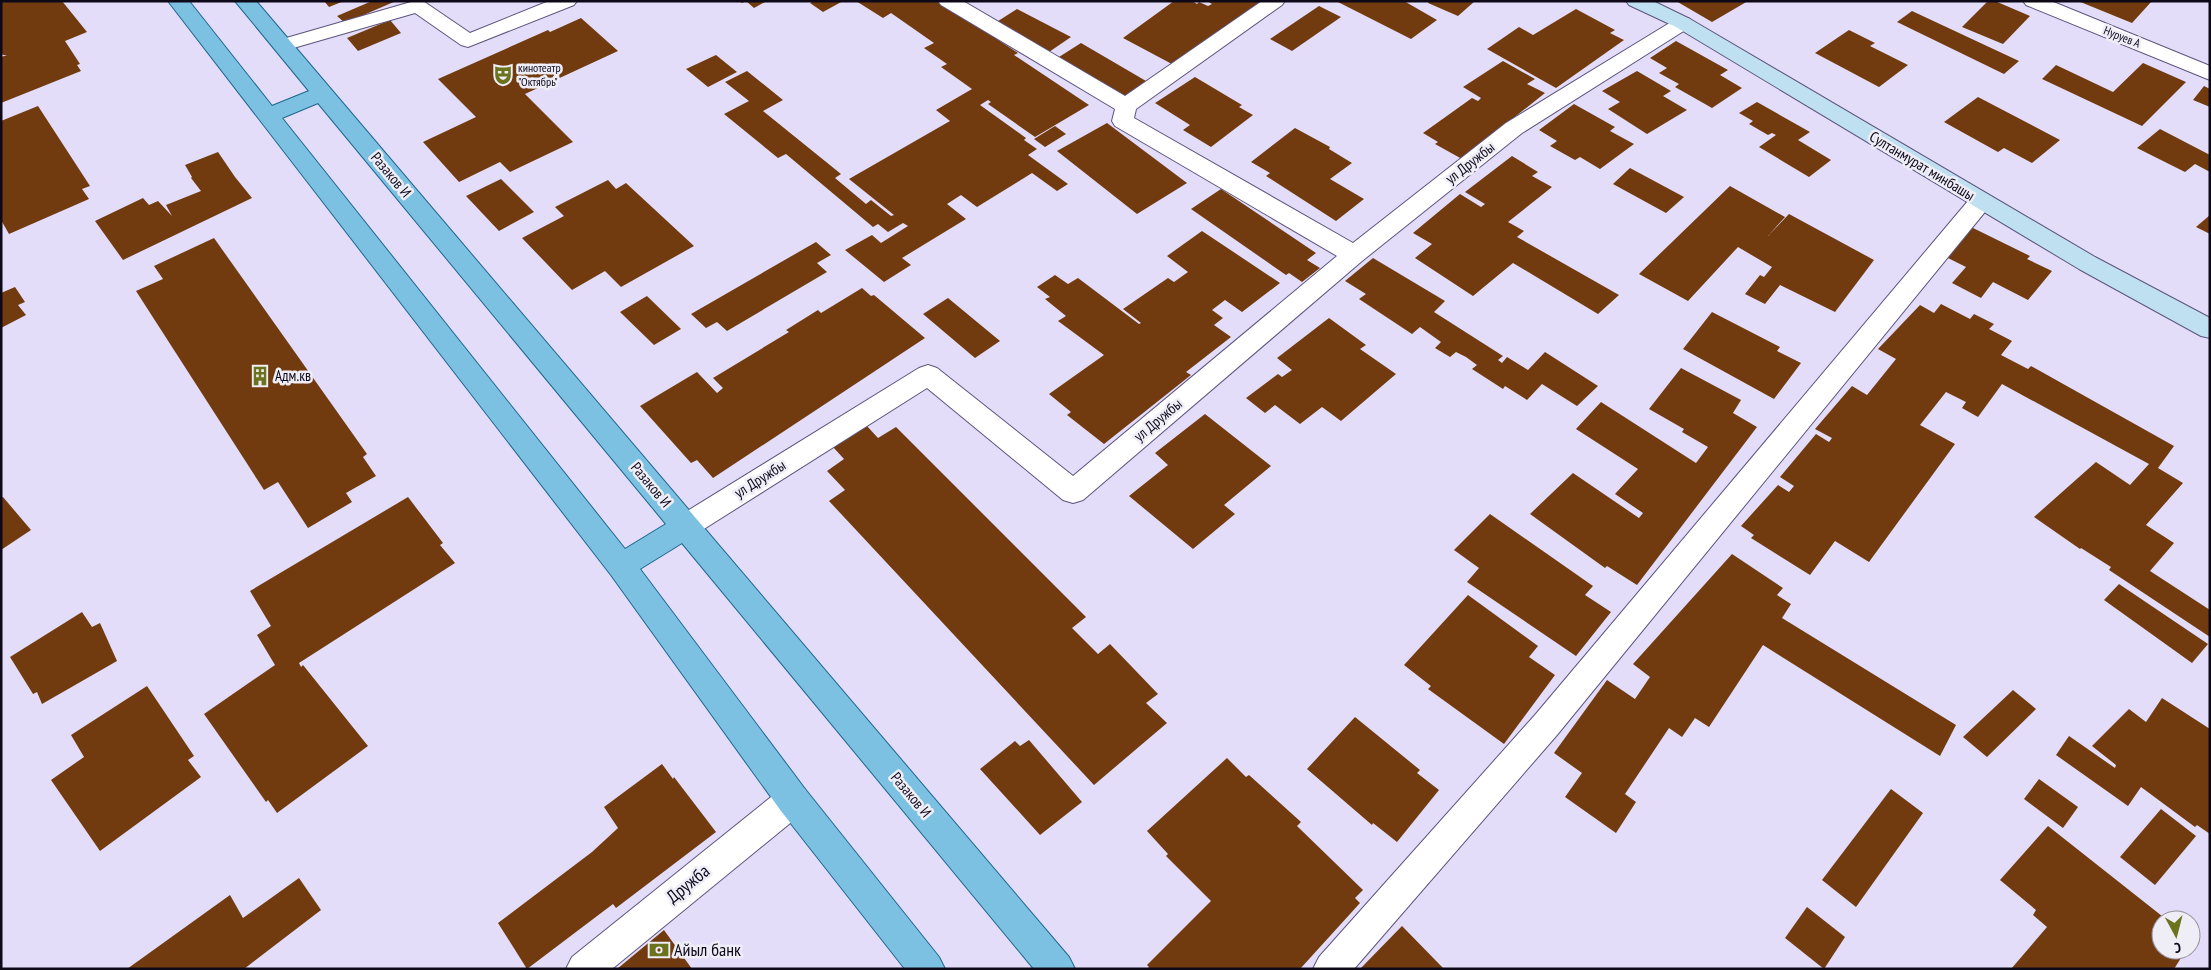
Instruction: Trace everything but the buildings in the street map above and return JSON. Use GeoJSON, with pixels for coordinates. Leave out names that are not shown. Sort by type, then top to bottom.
{"type":"FeatureCollection","features":[{"type":"Feature","properties":{"kind":"main road"},"geometry":{"type":"LineString","coordinates":[[178,1],[620,566],[793,800],[927,969]]}},
{"type":"Feature","properties":{"kind":"main road","name":"Разаков И"},"geometry":{"type":"LineString","coordinates":[[245,1],[1057,969]]}},
{"type":"Feature","properties":{"kind":"main road"},"geometry":{"type":"LineString","coordinates":[[268,116],[322,92]]}},
{"type":"Feature","properties":{"kind":"main road","name":"ул Дружбы"},"geometry":{"type":"LineString","coordinates":[[620,566],[686,526]]}},
{"type":"Feature","properties":{"kind":"street"},"geometry":{"type":"LineString","coordinates":[[282,45],[418,6],[468,41],[567,1]]}},
{"type":"Feature","properties":{"kind":"street"},"geometry":{"type":"LineString","coordinates":[[948,1],[1126,106]]}},
{"type":"Feature","properties":{"kind":"street"},"geometry":{"type":"LineString","coordinates":[[1276,1],[1126,106],[1123,121],[1354,255]]}},
{"type":"Feature","properties":{"kind":"street","name":"Султанмурат минбашы"},"geometry":{"type":"LineString","coordinates":[[1636,1],[1683,23],[2087,263],[2210,329]]}},
{"type":"Feature","properties":{"kind":"street","name":"Нуруев А"},"geometry":{"type":"LineString","coordinates":[[2034,1],[2210,74]]}},
{"type":"Feature","properties":{"kind":"street","name":"ул Дружбы"},"geometry":{"type":"LineString","coordinates":[[686,526],[928,375],[1073,492],[1354,255],[1514,128],[1683,23]]}},
{"type":"Feature","properties":{"kind":"street"},"geometry":{"type":"LineString","coordinates":[[1331,969],[1546,725],[1981,201]]}},
{"type":"Feature","properties":{"kind":"street","name":"Дружба"},"geometry":{"type":"LineString","coordinates":[[584,969],[793,800]]}},
{"type":"Feature","properties":{"kind":"place","name":"кинотеатр \"Октябрь\""},"geometry":{"type":"Point","coordinates":[503,75]}},
{"type":"Feature","properties":{"kind":"place","name":"Адм.кв"},"geometry":{"type":"Point","coordinates":[260,376]}},
{"type":"Feature","properties":{"kind":"place","name":"Айыл банк"},"geometry":{"type":"Point","coordinates":[659,950]}}]}
